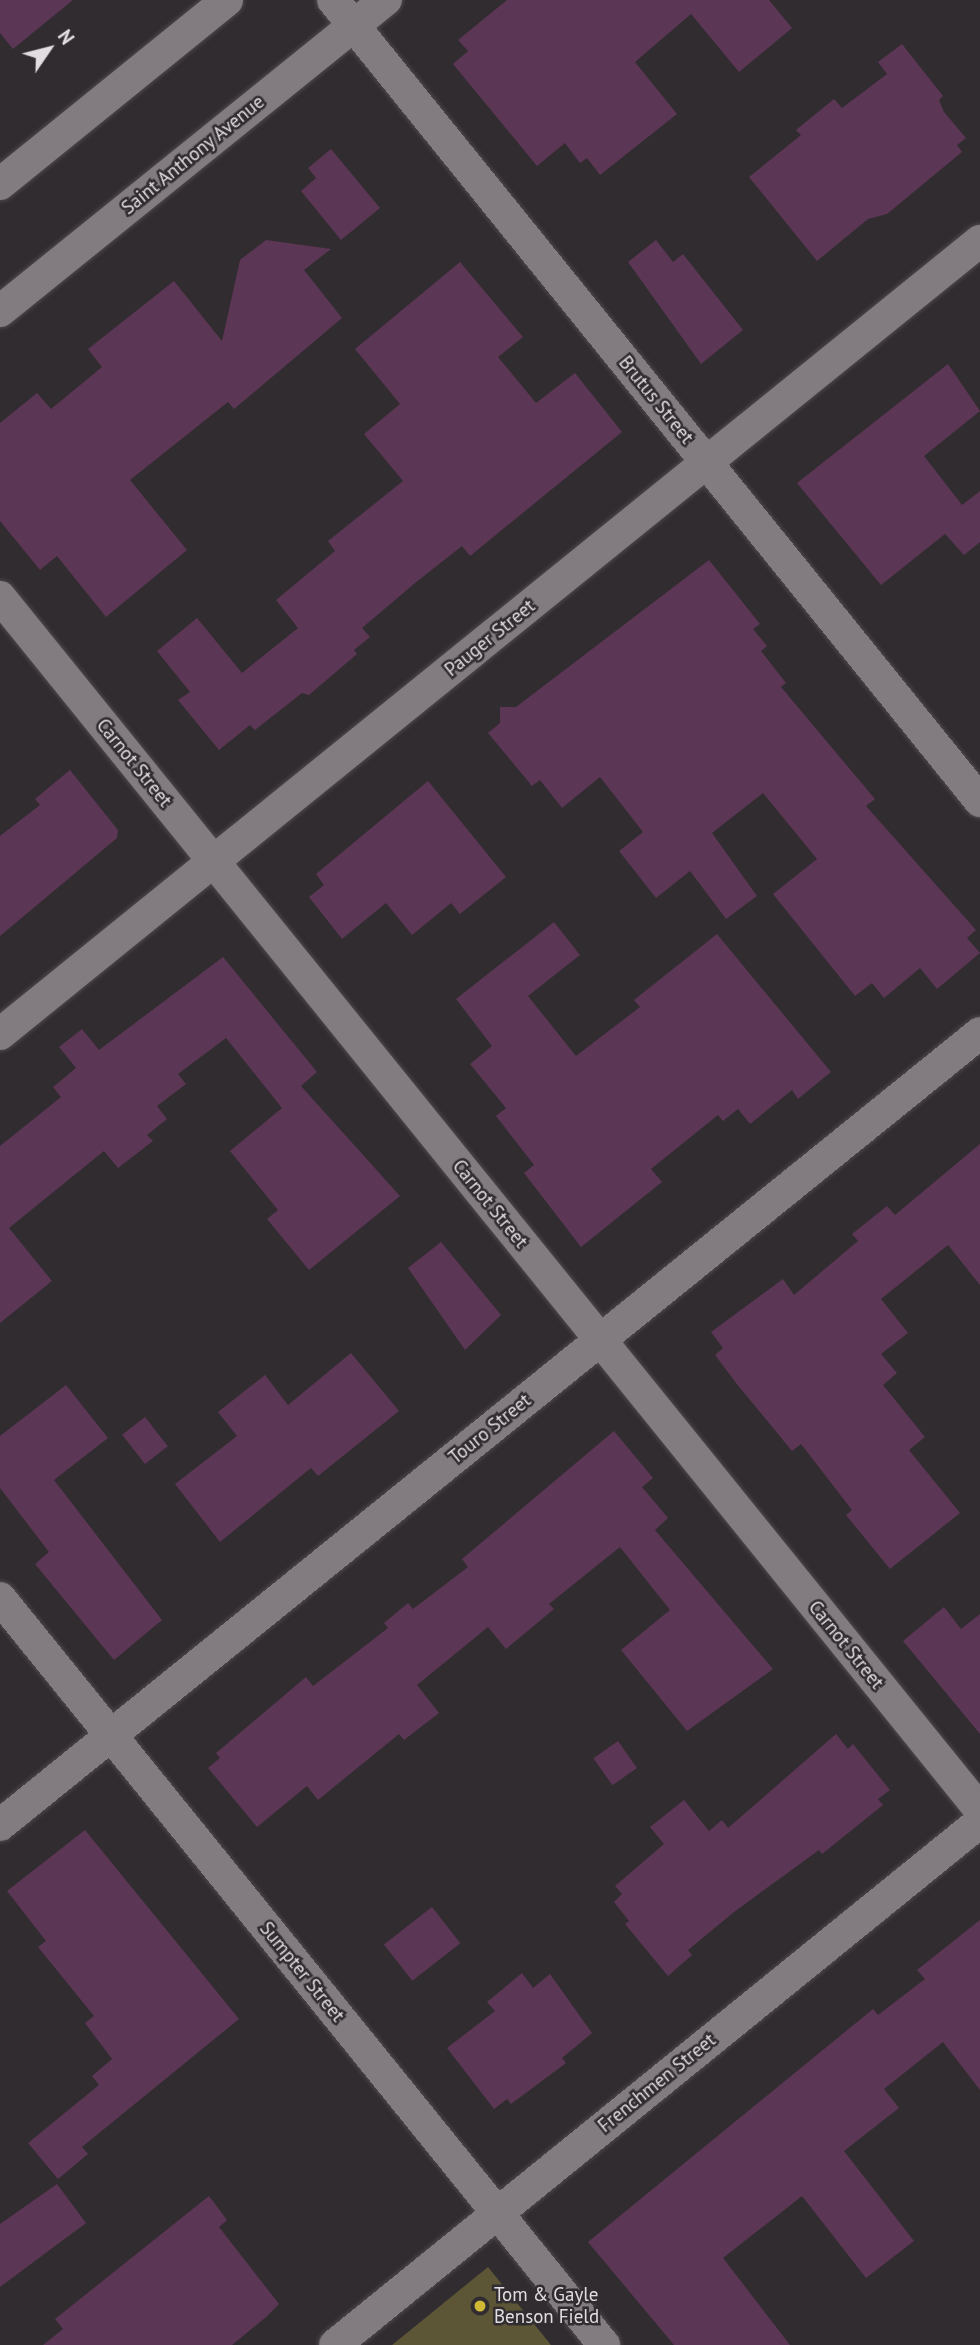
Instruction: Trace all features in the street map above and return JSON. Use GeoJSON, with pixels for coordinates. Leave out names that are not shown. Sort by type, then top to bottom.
{"type":"FeatureCollection","features":[{"type":"Feature","properties":{"kind":"street"},"geometry":{"type":"LineString","coordinates":[[0,184],[227,0]]}},
{"type":"Feature","properties":{"kind":"street","name":"Brutus Street"},"geometry":{"type":"LineString","coordinates":[[333,0],[980,801]]}},
{"type":"Feature","properties":{"kind":"street","name":"Saint Anthony Avenue"},"geometry":{"type":"LineString","coordinates":[[0,311],[386,0]]}},
{"type":"Feature","properties":{"kind":"street","name":"Pauger Street"},"geometry":{"type":"LineString","coordinates":[[0,1034],[980,241]]}},
{"type":"Feature","properties":{"kind":"street","name":"Carnot Street"},"geometry":{"type":"LineString","coordinates":[[0,597],[980,1810]]}},
{"type":"Feature","properties":{"kind":"street","name":"Touro Street"},"geometry":{"type":"LineString","coordinates":[[0,1825],[980,1032]]}},
{"type":"Feature","properties":{"kind":"street","name":"Sumpter Street"},"geometry":{"type":"LineString","coordinates":[[0,1598],[604,2345]]}},
{"type":"Feature","properties":{"kind":"street","name":"Frenchmen Street"},"geometry":{"type":"LineString","coordinates":[[335,2345],[980,1822]]}},
{"type":"Feature","properties":{"kind":"shaded area","name":"Tom & Gayle Benson Field"},"geometry":{"type":"Polygon","coordinates":[[[488,2267],[551,2345],[392,2345],[488,2267]]]}},
{"type":"Feature","properties":{"kind":"building"},"geometry":{"type":"Polygon","coordinates":[[[0,0],[73,0],[13,49],[0,33],[0,0]]]}},
{"type":"Feature","properties":{"kind":"building"},"geometry":{"type":"Polygon","coordinates":[[[507,0],[769,0],[792,28],[739,72],[691,14],[635,62],[677,114],[600,175],[587,158],[580,163],[565,143],[537,166],[453,64],[468,51],[458,40],[507,0]]]}},
{"type":"Feature","properties":{"kind":"building"},"geometry":{"type":"Polygon","coordinates":[[[902,44],[943,96],[939,100],[944,112],[966,138],[957,145],[962,152],[887,214],[868,219],[817,261],[749,177],[801,135],[796,130],[834,99],[842,108],[887,74],[878,62],[902,44]]]}},
{"type":"Feature","properties":{"kind":"building"},"geometry":{"type":"Polygon","coordinates":[[[331,149],[380,208],[341,240],[301,191],[316,178],[308,168],[331,149]]]}},
{"type":"Feature","properties":{"kind":"building"},"geometry":{"type":"Polygon","coordinates":[[[266,240],[331,249],[304,270],[342,318],[234,409],[228,402],[130,480],[187,550],[106,617],[57,556],[40,570],[0,521],[0,423],[37,393],[51,409],[102,367],[88,349],[174,281],[222,341],[240,260],[266,240]]]}},
{"type":"Feature","properties":{"kind":"building"},"geometry":{"type":"Polygon","coordinates":[[[656,240],[673,262],[683,254],[743,330],[701,364],[628,262],[656,240]]]}},
{"type":"Feature","properties":{"kind":"building"},"geometry":{"type":"Polygon","coordinates":[[[460,262],[523,337],[498,357],[536,403],[575,373],[622,432],[470,556],[462,546],[415,583],[362,628],[370,637],[354,650],[357,654],[309,695],[302,693],[255,730],[250,725],[219,750],[178,700],[190,692],[157,651],[197,618],[242,673],[298,628],[276,600],[335,551],[328,541],[403,481],[364,434],[400,404],[355,349],[460,262]]]}},
{"type":"Feature","properties":{"kind":"building"},"geometry":{"type":"Polygon","coordinates":[[[948,364],[980,411],[924,456],[962,505],[980,491],[980,542],[964,555],[945,534],[881,585],[797,483],[948,364]]]}},
{"type":"Feature","properties":{"kind":"building"},"geometry":{"type":"Polygon","coordinates":[[[709,560],[760,624],[753,629],[767,646],[761,651],[786,683],[781,687],[875,799],[866,806],[976,930],[967,938],[980,953],[937,989],[920,968],[884,998],[872,983],[855,996],[773,894],[817,859],[763,793],[712,833],[757,896],[726,919],[690,871],[656,898],[619,851],[643,832],[600,777],[562,808],[540,780],[532,786],[488,733],[500,723],[500,707],[516,707],[709,560]]]}},
{"type":"Feature","properties":{"kind":"building"},"geometry":{"type":"Polygon","coordinates":[[[70,770],[118,830],[117,838],[0,936],[0,836],[40,805],[35,799],[70,770]]]}},
{"type":"Feature","properties":{"kind":"building"},"geometry":{"type":"Polygon","coordinates":[[[428,781],[506,877],[460,914],[451,903],[412,935],[386,903],[342,939],[309,897],[324,885],[316,874],[428,781]]]}},
{"type":"Feature","properties":{"kind":"building"},"geometry":{"type":"Polygon","coordinates":[[[554,922],[580,955],[528,996],[576,1056],[640,1007],[634,1000],[717,934],[831,1072],[798,1099],[792,1090],[750,1124],[738,1109],[723,1121],[718,1115],[651,1169],[662,1182],[581,1247],[524,1173],[534,1165],[496,1116],[506,1108],[470,1064],[492,1046],[456,999],[554,922]]]}},
{"type":"Feature","properties":{"kind":"building"},"geometry":{"type":"Polygon","coordinates":[[[223,957],[317,1072],[301,1086],[400,1196],[309,1270],[267,1219],[278,1210],[230,1151],[282,1108],[226,1038],[178,1074],[186,1084],[157,1106],[167,1119],[147,1135],[153,1141],[118,1168],[104,1151],[9,1228],[52,1281],[0,1323],[0,1146],[61,1097],[53,1087],[76,1068],[59,1047],[82,1029],[99,1050],[223,957]]]}},
{"type":"Feature","properties":{"kind":"building"},"geometry":{"type":"Polygon","coordinates":[[[980,1144],[980,1285],[948,1245],[881,1299],[908,1333],[881,1354],[897,1373],[883,1385],[925,1437],[909,1450],[960,1513],[890,1569],[846,1515],[852,1510],[801,1444],[792,1451],[736,1383],[715,1355],[723,1348],[711,1332],[783,1279],[794,1295],[858,1241],[852,1234],[887,1206],[895,1215],[980,1144]]]}},
{"type":"Feature","properties":{"kind":"building"},"geometry":{"type":"Polygon","coordinates":[[[441,1242],[501,1315],[465,1350],[408,1268],[441,1242]]]}},
{"type":"Feature","properties":{"kind":"building"},"geometry":{"type":"Polygon","coordinates":[[[351,1353],[399,1411],[318,1476],[311,1468],[220,1542],[175,1484],[237,1436],[218,1412],[265,1375],[288,1405],[351,1353]]]}},
{"type":"Feature","properties":{"kind":"building"},"geometry":{"type":"Polygon","coordinates":[[[66,1385],[108,1438],[54,1480],[162,1620],[114,1660],[35,1564],[49,1552],[0,1488],[0,1436],[66,1385]]]}},
{"type":"Feature","properties":{"kind":"building"},"geometry":{"type":"Polygon","coordinates":[[[145,1417],[168,1446],[145,1464],[122,1435],[145,1417]]]}},
{"type":"Feature","properties":{"kind":"building"},"geometry":{"type":"Polygon","coordinates":[[[614,1431],[653,1478],[642,1487],[668,1518],[655,1530],[773,1669],[687,1731],[621,1650],[670,1610],[620,1547],[549,1604],[554,1609],[506,1649],[488,1627],[417,1685],[439,1713],[404,1740],[399,1734],[318,1800],[307,1786],[257,1827],[208,1768],[220,1758],[216,1753],[306,1677],[313,1686],[388,1628],[384,1623],[408,1603],[413,1609],[468,1567],[462,1559],[614,1431]]]}},
{"type":"Feature","properties":{"kind":"building"},"geometry":{"type":"Polygon","coordinates":[[[944,1607],[961,1629],[980,1614],[980,1734],[903,1641],[944,1607]]]}},
{"type":"Feature","properties":{"kind":"building"},"geometry":{"type":"Polygon","coordinates":[[[836,1734],[848,1749],[853,1744],[890,1790],[878,1799],[883,1805],[822,1854],[819,1850],[734,1912],[688,1950],[692,1955],[668,1976],[625,1924],[629,1921],[614,1902],[622,1894],[615,1886],[664,1844],[650,1827],[684,1800],[709,1831],[722,1820],[728,1828],[836,1734]]]}},
{"type":"Feature","properties":{"kind":"building"},"geometry":{"type":"Polygon","coordinates":[[[618,1741],[637,1768],[612,1785],[593,1758],[618,1741]]]}},
{"type":"Feature","properties":{"kind":"building"},"geometry":{"type":"Polygon","coordinates":[[[85,1830],[239,2019],[82,2147],[88,2154],[58,2179],[28,2143],[99,2085],[92,2076],[112,2059],[85,2023],[94,2016],[38,1947],[46,1941],[7,1891],[85,1830]]]}},
{"type":"Feature","properties":{"kind":"building"},"geometry":{"type":"Polygon","coordinates":[[[432,1907],[460,1943],[412,1981],[384,1945],[432,1907]]]}},
{"type":"Feature","properties":{"kind":"building"},"geometry":{"type":"Polygon","coordinates":[[[980,1920],[980,2090],[943,2042],[884,2089],[899,2108],[844,2151],[914,2241],[866,2278],[802,2196],[723,2258],[790,2345],[674,2345],[588,2242],[873,2009],[878,2015],[925,1979],[917,1970],[980,1920]]]}},
{"type":"Feature","properties":{"kind":"building"},"geometry":{"type":"Polygon","coordinates":[[[522,1973],[533,1988],[550,1974],[592,2033],[562,2058],[566,2063],[511,2104],[507,2099],[494,2109],[447,2048],[495,2011],[487,2002],[522,1973]]]}},
{"type":"Feature","properties":{"kind":"building"},"geometry":{"type":"Polygon","coordinates":[[[57,2184],[86,2223],[0,2287],[0,2224],[57,2184]]]}},
{"type":"Feature","properties":{"kind":"building"},"geometry":{"type":"Polygon","coordinates":[[[209,2196],[227,2220],[219,2227],[279,2304],[266,2317],[232,2345],[43,2345],[63,2329],[55,2319],[209,2196]]]}},
{"type":"Feature","properties":{"kind":"place","name":"Tom & Gayle Benson Field"},"geometry":{"type":"Point","coordinates":[480,2306]}}]}
